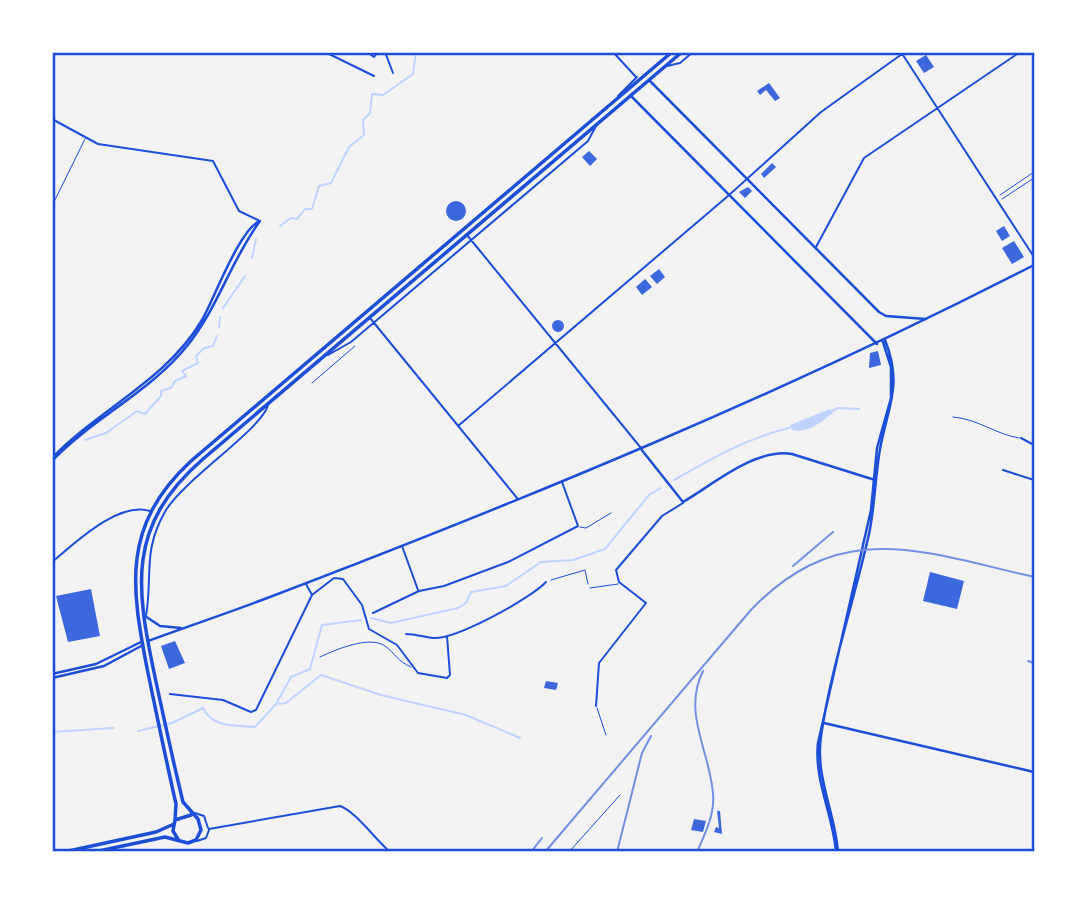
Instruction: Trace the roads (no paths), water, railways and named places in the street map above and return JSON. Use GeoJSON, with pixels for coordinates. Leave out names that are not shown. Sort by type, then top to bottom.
{"type":"FeatureCollection","features":[{"type":"Feature","properties":{"kind":"main road"},"geometry":{"type":"LineString","coordinates":[[179,840],[174,835],[177,808],[155,705],[139,580],[144,547],[166,497],[191,469],[682,52]]}},
{"type":"Feature","properties":{"kind":"main road"},"geometry":{"type":"LineString","coordinates":[[147,651],[142,643],[134,579],[140,538],[151,512],[179,473],[670,54],[673,60]]}},
{"type":"Feature","properties":{"kind":"main road"},"geometry":{"type":"LineString","coordinates":[[643,77],[649,80]]}},
{"type":"Feature","properties":{"kind":"main road"},"geometry":{"type":"LineString","coordinates":[[628,90],[631,96]]}},
{"type":"Feature","properties":{"kind":"main road"},"geometry":{"type":"LineString","coordinates":[[463,230],[467,235]]}},
{"type":"Feature","properties":{"kind":"main road"},"geometry":{"type":"LineString","coordinates":[[290,376],[295,381]]}},
{"type":"Feature","properties":{"kind":"main road"},"geometry":{"type":"LineString","coordinates":[[142,643],[148,641]]}},
{"type":"Feature","properties":{"kind":"main road"},"geometry":{"type":"LineString","coordinates":[[94,852],[159,838],[192,842],[201,830],[200,823],[190,815],[183,802],[150,668]]}},
{"type":"Feature","properties":{"kind":"main road"},"geometry":{"type":"LineString","coordinates":[[64,852],[156,832],[190,815]]}},
{"type":"Feature","properties":{"kind":"street"},"geometry":{"type":"LineString","coordinates":[[325,52],[374,76]]}},
{"type":"Feature","properties":{"kind":"street"},"geometry":{"type":"LineString","coordinates":[[367,52],[374,57],[378,52]]}},
{"type":"Feature","properties":{"kind":"street"},"geometry":{"type":"LineString","coordinates":[[385,52],[393,74]]}},
{"type":"Feature","properties":{"kind":"street"},"geometry":{"type":"LineString","coordinates":[[613,52],[637,77]]}},
{"type":"Feature","properties":{"kind":"street"},"geometry":{"type":"LineString","coordinates":[[666,66],[680,63],[693,52]]}},
{"type":"Feature","properties":{"kind":"street"},"geometry":{"type":"LineString","coordinates":[[816,248],[860,162],[936,107],[1020,52]]}},
{"type":"Feature","properties":{"kind":"street"},"geometry":{"type":"LineString","coordinates":[[458,426],[728,196],[832,103],[901,53],[1034,257]]}},
{"type":"Feature","properties":{"kind":"street"},"geometry":{"type":"LineString","coordinates":[[610,105],[637,77],[643,77]]}},
{"type":"Feature","properties":{"kind":"street"},"geometry":{"type":"LineString","coordinates":[[649,80],[883,315],[927,319]]}},
{"type":"Feature","properties":{"kind":"street"},"geometry":{"type":"LineString","coordinates":[[631,96],[877,344]]}},
{"type":"Feature","properties":{"kind":"street"},"geometry":{"type":"LineString","coordinates":[[52,119],[101,145],[212,160],[240,212],[259,220],[233,260],[201,327],[166,366],[87,427],[52,459]]}},
{"type":"Feature","properties":{"kind":"street"},"geometry":{"type":"LineString","coordinates":[[325,355],[339,351],[472,240],[590,139],[596,125]]}},
{"type":"Feature","properties":{"kind":"street"},"geometry":{"type":"LineString","coordinates":[[52,206],[86,138]]}},
{"type":"Feature","properties":{"kind":"street"},"geometry":{"type":"LineString","coordinates":[[572,146],[581,147]]}},
{"type":"Feature","properties":{"kind":"street"},"geometry":{"type":"LineString","coordinates":[[467,235],[683,502]]}},
{"type":"Feature","properties":{"kind":"street"},"geometry":{"type":"LineString","coordinates":[[148,641],[305,583],[641,449],[884,341],[1034,265]]}},
{"type":"Feature","properties":{"kind":"street"},"geometry":{"type":"LineString","coordinates":[[369,317],[518,498]]}},
{"type":"Feature","properties":{"kind":"street"},"geometry":{"type":"LineString","coordinates":[[837,852],[818,769],[822,723],[871,510],[876,481],[877,448],[887,419],[891,396],[893,373],[884,341]]}},
{"type":"Feature","properties":{"kind":"street"},"geometry":{"type":"LineString","coordinates":[[312,383],[355,346]]}},
{"type":"Feature","properties":{"kind":"street"},"geometry":{"type":"LineString","coordinates":[[144,624],[148,556],[167,509],[188,482],[264,416],[268,404]]}},
{"type":"Feature","properties":{"kind":"street"},"geometry":{"type":"LineString","coordinates":[[953,416],[976,420],[1005,436],[1021,438],[1034,445]]}},
{"type":"Feature","properties":{"kind":"street"},"geometry":{"type":"LineString","coordinates":[[606,735],[596,706],[599,663],[646,603],[621,584],[616,576],[618,566],[662,516],[756,459],[778,453],[792,454],[876,481]]}},
{"type":"Feature","properties":{"kind":"street"},"geometry":{"type":"LineString","coordinates":[[1003,470],[1034,480]]}},
{"type":"Feature","properties":{"kind":"street"},"geometry":{"type":"LineString","coordinates":[[562,481],[578,526]]}},
{"type":"Feature","properties":{"kind":"street"},"geometry":{"type":"LineString","coordinates":[[52,562],[106,520],[139,510],[151,512]]}},
{"type":"Feature","properties":{"kind":"street"},"geometry":{"type":"LineString","coordinates":[[373,613],[393,602],[508,562],[578,526],[586,528],[611,513]]}},
{"type":"Feature","properties":{"kind":"street"},"geometry":{"type":"LineString","coordinates":[[402,545],[418,593]]}},
{"type":"Feature","properties":{"kind":"street"},"geometry":{"type":"LineString","coordinates":[[170,694],[223,699],[254,712],[265,698],[312,595],[334,578],[343,579],[362,605],[369,629],[397,645],[414,668]]}},
{"type":"Feature","properties":{"kind":"street"},"geometry":{"type":"LineString","coordinates":[[406,634],[422,634],[433,638],[465,630],[495,613],[507,611],[546,582]]}},
{"type":"Feature","properties":{"kind":"street"},"geometry":{"type":"LineString","coordinates":[[305,583],[312,595]]}},
{"type":"Feature","properties":{"kind":"street"},"geometry":{"type":"LineString","coordinates":[[590,588],[621,584]]}},
{"type":"Feature","properties":{"kind":"street"},"geometry":{"type":"LineString","coordinates":[[142,611],[160,626],[184,628]]}},
{"type":"Feature","properties":{"kind":"street"},"geometry":{"type":"LineString","coordinates":[[320,657],[340,648],[377,643],[385,646],[397,661],[428,674],[447,678],[450,675],[447,636]]}},
{"type":"Feature","properties":{"kind":"street"},"geometry":{"type":"LineString","coordinates":[[52,676],[88,668],[142,643]]}},
{"type":"Feature","properties":{"kind":"street"},"geometry":{"type":"LineString","coordinates":[[822,723],[1034,772]]}},
{"type":"Feature","properties":{"kind":"street"},"geometry":{"type":"LineString","coordinates":[[569,852],[620,795]]}},
{"type":"Feature","properties":{"kind":"street"},"geometry":{"type":"LineString","coordinates":[[209,829],[340,806],[348,809],[371,836],[390,852]]}},
{"type":"Feature","properties":{"kind":"street"},"geometry":{"type":"LineString","coordinates":[[190,815],[202,814],[209,829],[206,838],[192,842]]}},
{"type":"Feature","properties":{"kind":"water"},"geometry":{"type":"Polygon","coordinates":[[[830,409],[833,413],[814,426],[792,430],[790,425],[830,409]]]}},
{"type":"Feature","properties":{"kind":"waterway"},"geometry":{"type":"LineString","coordinates":[[280,226],[291,218],[297,219],[305,209],[312,209],[319,186],[331,183],[349,147],[364,135],[363,120],[370,113],[372,94],[383,95],[413,74],[416,52]]}},
{"type":"Feature","properties":{"kind":"waterway"},"geometry":{"type":"LineString","coordinates":[[252,258],[256,239]]}},
{"type":"Feature","properties":{"kind":"waterway"},"geometry":{"type":"LineString","coordinates":[[223,308],[245,276]]}},
{"type":"Feature","properties":{"kind":"waterway"},"geometry":{"type":"LineString","coordinates":[[219,327],[220,317]]}},
{"type":"Feature","properties":{"kind":"waterway"},"geometry":{"type":"LineString","coordinates":[[85,440],[106,433],[137,411],[145,414],[161,396],[161,391],[171,388],[175,381],[186,376],[182,371],[198,363],[196,356],[204,348],[213,346],[217,336]]}},
{"type":"Feature","properties":{"kind":"waterway"},"geometry":{"type":"LineString","coordinates":[[830,412],[838,408],[859,409]]}},
{"type":"Feature","properties":{"kind":"waterway"},"geometry":{"type":"LineString","coordinates":[[674,480],[745,443],[792,427]]}},
{"type":"Feature","properties":{"kind":"waterway"},"geometry":{"type":"LineString","coordinates":[[371,618],[391,623],[458,608],[466,603],[471,592],[506,586],[541,562],[573,560],[605,549],[649,495],[661,488]]}},
{"type":"Feature","properties":{"kind":"waterway"},"geometry":{"type":"LineString","coordinates":[[138,731],[172,723],[203,708],[218,722],[255,727],[276,704],[291,677],[310,669],[322,625],[361,620]]}},
{"type":"Feature","properties":{"kind":"waterway"},"geometry":{"type":"LineString","coordinates":[[276,704],[286,703],[321,675],[381,695],[466,715],[520,738]]}},
{"type":"Feature","properties":{"kind":"waterway"},"geometry":{"type":"LineString","coordinates":[[52,732],[113,728]]}},
{"type":"Feature","properties":{"kind":"railway"},"geometry":{"type":"LineString","coordinates":[[793,566],[833,532]]}},
{"type":"Feature","properties":{"kind":"railway"},"geometry":{"type":"LineString","coordinates":[[545,852],[750,611],[783,581],[817,562],[850,552],[884,549],[955,558],[1034,577]]}},
{"type":"Feature","properties":{"kind":"railway"},"geometry":{"type":"LineString","coordinates":[[1028,661],[1034,663]]}},
{"type":"Feature","properties":{"kind":"railway"},"geometry":{"type":"LineString","coordinates":[[697,852],[709,824],[713,801],[711,778],[696,717],[697,687],[703,671]]}},
{"type":"Feature","properties":{"kind":"railway"},"geometry":{"type":"LineString","coordinates":[[617,852],[642,753],[651,736]]}},
{"type":"Feature","properties":{"kind":"railway"},"geometry":{"type":"LineString","coordinates":[[531,852],[542,838]]}}]}
